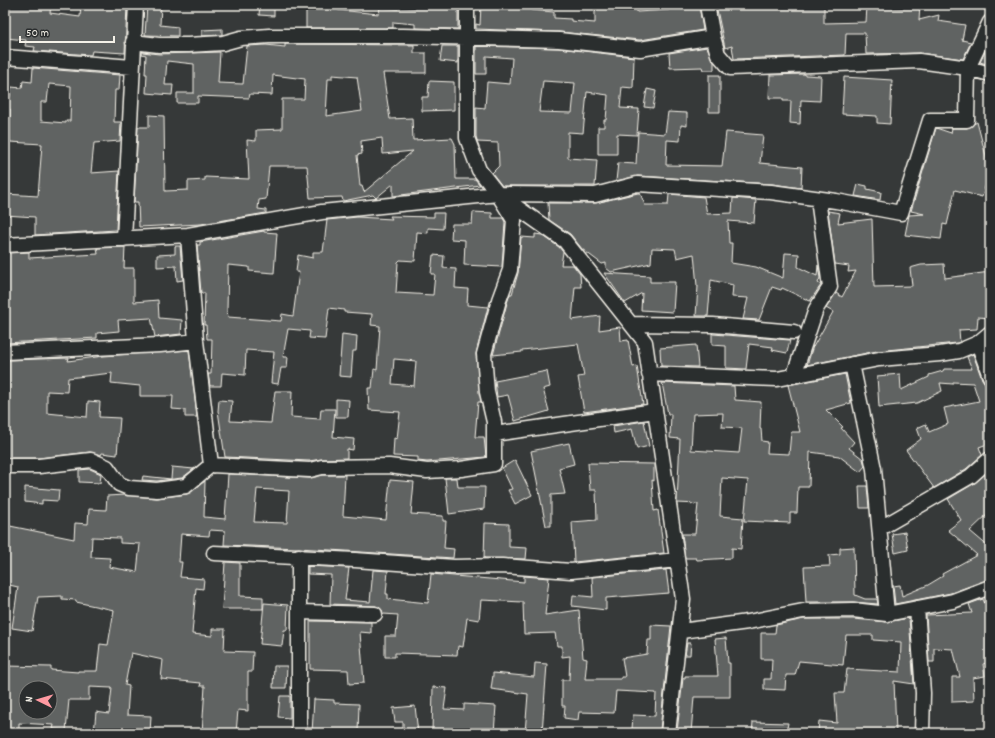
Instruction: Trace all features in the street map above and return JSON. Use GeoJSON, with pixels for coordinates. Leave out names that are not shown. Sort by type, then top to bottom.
{"type":"FeatureCollection","features":[{"type":"Feature","properties":{"kind":"street"},"geometry":{"type":"LineString","coordinates":[[124,239],[136,5]]}},
{"type":"Feature","properties":{"kind":"street"},"geometry":{"type":"LineString","coordinates":[[5,466],[39,466],[91,460],[107,467],[119,484],[129,488],[157,490],[186,486],[212,465],[310,470],[322,467],[388,466],[427,471],[461,469],[494,464],[494,422],[487,392],[484,354],[499,300],[510,270],[514,220],[498,194],[479,170],[467,138],[467,5]]}},
{"type":"Feature","properties":{"kind":"street"},"geometry":{"type":"LineString","coordinates":[[707,5],[718,54],[730,68],[919,61],[968,68],[990,74]]}},
{"type":"Feature","properties":{"kind":"street"},"geometry":{"type":"LineString","coordinates":[[5,245],[188,235],[322,212],[498,194],[595,195],[637,184],[771,192],[818,198],[901,213],[930,120],[967,120],[968,68],[990,22]]}},
{"type":"Feature","properties":{"kind":"street"},"geometry":{"type":"LineString","coordinates":[[134,42],[159,45],[188,45],[223,43],[241,38],[269,36],[467,38],[559,40],[640,49],[713,37]]}},
{"type":"Feature","properties":{"kind":"street"},"geometry":{"type":"LineString","coordinates":[[5,57],[132,67]]}},
{"type":"Feature","properties":{"kind":"street"},"geometry":{"type":"LineString","coordinates":[[498,194],[565,241],[645,342],[683,599],[681,631],[668,733]]}},
{"type":"Feature","properties":{"kind":"street"},"geometry":{"type":"LineString","coordinates":[[794,375],[816,309],[830,287],[818,198]]}},
{"type":"Feature","properties":{"kind":"street"},"geometry":{"type":"LineString","coordinates":[[188,235],[196,341],[212,465]]}},
{"type":"Feature","properties":{"kind":"street"},"geometry":{"type":"LineString","coordinates":[[631,324],[713,325],[794,332]]}},
{"type":"Feature","properties":{"kind":"street"},"geometry":{"type":"LineString","coordinates":[[650,374],[777,379],[879,359],[959,351],[978,343],[990,333]]}},
{"type":"Feature","properties":{"kind":"street"},"geometry":{"type":"LineString","coordinates":[[5,352],[160,345],[196,341]]}},
{"type":"Feature","properties":{"kind":"street"},"geometry":{"type":"LineString","coordinates":[[978,343],[990,376]]}},
{"type":"Feature","properties":{"kind":"street"},"geometry":{"type":"LineString","coordinates":[[852,364],[874,469],[887,614]]}},
{"type":"Feature","properties":{"kind":"street"},"geometry":{"type":"LineString","coordinates":[[494,434],[655,411]]}},
{"type":"Feature","properties":{"kind":"street"},"geometry":{"type":"LineString","coordinates":[[884,526],[971,476],[990,459]]}},
{"type":"Feature","properties":{"kind":"street"},"geometry":{"type":"LineString","coordinates":[[214,553],[300,556],[454,567],[502,566],[571,571],[677,560]]}},
{"type":"Feature","properties":{"kind":"street"},"geometry":{"type":"LineString","coordinates":[[299,733],[300,556]]}},
{"type":"Feature","properties":{"kind":"street"},"geometry":{"type":"LineString","coordinates":[[681,631],[748,622],[803,611],[854,610],[887,614],[953,601],[990,587]]}},
{"type":"Feature","properties":{"kind":"street"},"geometry":{"type":"LineString","coordinates":[[917,608],[923,693],[922,733]]}},
{"type":"Feature","properties":{"kind":"street"},"geometry":{"type":"LineString","coordinates":[[299,612],[375,614]]}},
{"type":"Feature","properties":{"kind":"building"},"geometry":{"type":"Polygon","coordinates":[[[5,5],[51,5],[50,13],[80,17],[81,5],[127,5],[125,53],[92,51],[91,55],[34,51],[35,47],[25,46],[26,40],[5,38],[5,5]]]}},
{"type":"Feature","properties":{"kind":"building"},"geometry":{"type":"Polygon","coordinates":[[[147,5],[161,5],[160,25],[178,27],[178,36],[145,35],[147,5]]]}},
{"type":"Feature","properties":{"kind":"building"},"geometry":{"type":"Polygon","coordinates":[[[260,5],[274,5],[274,16],[259,15],[260,5]]]}},
{"type":"Feature","properties":{"kind":"building"},"geometry":{"type":"Polygon","coordinates":[[[306,5],[338,5],[338,10],[379,14],[380,7],[398,9],[398,7],[415,8],[415,5],[458,5],[458,29],[415,28],[415,24],[393,22],[393,28],[306,28],[306,5]]]}},
{"type":"Feature","properties":{"kind":"building"},"geometry":{"type":"Polygon","coordinates":[[[481,5],[531,5],[531,10],[554,12],[554,18],[595,23],[595,5],[637,5],[637,12],[669,10],[668,5],[699,5],[703,30],[640,40],[559,32],[476,29],[476,24],[480,25],[481,5]]]}},
{"type":"Feature","properties":{"kind":"building"},"geometry":{"type":"Polygon","coordinates":[[[716,5],[824,6],[824,23],[866,22],[867,6],[904,8],[904,5],[920,5],[919,20],[939,15],[938,21],[965,25],[962,40],[971,42],[963,59],[919,53],[866,54],[865,33],[846,33],[845,55],[734,59],[732,46],[725,48],[716,5]]]}},
{"type":"Feature","properties":{"kind":"building"},"geometry":{"type":"Polygon","coordinates":[[[222,29],[222,35],[202,36],[202,30],[222,29]]]}},
{"type":"Feature","properties":{"kind":"building"},"geometry":{"type":"Polygon","coordinates":[[[285,44],[414,45],[414,53],[426,53],[426,73],[383,73],[390,119],[412,118],[413,140],[452,138],[455,144],[456,179],[475,179],[480,185],[393,196],[393,184],[376,198],[373,195],[343,201],[342,197],[310,198],[307,166],[269,166],[266,199],[259,200],[258,209],[266,210],[266,213],[201,224],[139,227],[138,202],[134,202],[138,127],[149,127],[149,115],[164,116],[165,191],[188,190],[188,181],[205,180],[205,177],[249,179],[247,140],[256,141],[256,130],[282,129],[282,99],[304,99],[305,79],[273,75],[272,95],[250,94],[249,98],[198,96],[198,103],[177,103],[177,93],[194,93],[194,64],[167,61],[165,85],[173,85],[172,95],[146,93],[146,55],[142,54],[142,52],[159,54],[220,52],[218,83],[243,84],[247,46],[266,45],[285,47],[285,44]],[[332,75],[332,79],[328,79],[326,116],[362,111],[357,77],[332,75]],[[382,138],[361,141],[362,154],[357,155],[360,186],[362,186],[364,192],[413,151],[383,154],[382,138]]]}},
{"type":"Feature","properties":{"kind":"building"},"geometry":{"type":"Polygon","coordinates":[[[442,46],[458,46],[458,63],[440,61],[442,46]]]}},
{"type":"Feature","properties":{"kind":"building"},"geometry":{"type":"Polygon","coordinates":[[[476,46],[558,48],[634,57],[633,88],[622,87],[620,108],[639,109],[637,135],[617,134],[617,154],[598,154],[598,127],[604,127],[608,95],[587,92],[583,133],[568,132],[568,158],[597,160],[595,186],[502,186],[492,173],[499,166],[498,143],[477,142],[476,107],[485,108],[487,82],[510,84],[512,58],[486,56],[486,74],[476,74],[476,46]],[[543,81],[539,112],[572,113],[575,83],[543,81]]]}},
{"type":"Feature","properties":{"kind":"building"},"geometry":{"type":"Polygon","coordinates":[[[988,46],[990,46],[990,65],[980,62],[988,46]]]}},
{"type":"Feature","properties":{"kind":"building"},"geometry":{"type":"Polygon","coordinates":[[[707,47],[714,62],[714,70],[703,70],[702,67],[670,68],[669,53],[707,47]]]}},
{"type":"Feature","properties":{"kind":"building"},"geometry":{"type":"Polygon","coordinates":[[[33,68],[120,75],[119,90],[115,90],[114,122],[121,122],[120,141],[94,143],[91,173],[119,171],[116,230],[35,235],[35,217],[5,215],[5,194],[38,196],[42,144],[10,142],[10,109],[5,109],[5,96],[10,97],[11,87],[22,88],[23,81],[32,82],[33,68]],[[49,84],[47,102],[41,102],[41,121],[66,123],[66,121],[70,121],[71,86],[49,84]]]}},
{"type":"Feature","properties":{"kind":"building"},"geometry":{"type":"Polygon","coordinates":[[[805,74],[821,76],[820,101],[801,100],[800,124],[790,123],[791,101],[783,101],[783,98],[769,98],[770,75],[805,74]]]}},
{"type":"Feature","properties":{"kind":"building"},"geometry":{"type":"Polygon","coordinates":[[[709,75],[720,75],[720,112],[709,112],[709,75]]]}},
{"type":"Feature","properties":{"kind":"building"},"geometry":{"type":"Polygon","coordinates":[[[844,77],[892,80],[890,124],[877,123],[877,116],[842,114],[844,77]]]}},
{"type":"Feature","properties":{"kind":"building"},"geometry":{"type":"Polygon","coordinates":[[[429,81],[454,82],[454,110],[422,111],[422,97],[428,97],[429,81]]]}},
{"type":"Feature","properties":{"kind":"building"},"geometry":{"type":"Polygon","coordinates":[[[647,89],[656,91],[653,108],[644,107],[647,89]]]}},
{"type":"Feature","properties":{"kind":"building"},"geometry":{"type":"Polygon","coordinates":[[[668,112],[687,113],[687,126],[681,125],[680,141],[667,140],[666,165],[722,166],[726,132],[763,135],[760,163],[802,167],[801,188],[772,184],[638,176],[616,181],[618,163],[636,164],[638,132],[665,134],[668,112]]]}},
{"type":"Feature","properties":{"kind":"building"},"geometry":{"type":"Polygon","coordinates":[[[977,122],[987,160],[990,161],[990,170],[982,197],[955,190],[947,225],[943,224],[941,239],[905,235],[909,215],[924,214],[911,211],[936,128],[951,133],[952,128],[967,128],[977,122]]]}},
{"type":"Feature","properties":{"kind":"building"},"geometry":{"type":"Polygon","coordinates":[[[858,184],[867,186],[867,189],[881,192],[880,200],[855,196],[858,184]]]}},
{"type":"Feature","properties":{"kind":"building"},"geometry":{"type":"Polygon","coordinates":[[[640,193],[645,205],[668,205],[669,194],[704,197],[707,214],[732,213],[733,198],[756,200],[754,223],[728,221],[729,243],[732,243],[731,263],[756,267],[783,278],[785,253],[799,254],[798,267],[817,276],[818,265],[820,278],[818,283],[821,285],[810,301],[782,288],[781,290],[772,287],[759,320],[743,319],[748,298],[732,297],[733,285],[711,280],[708,316],[696,316],[698,286],[694,254],[677,258],[675,249],[652,248],[651,263],[611,272],[606,268],[606,263],[602,264],[582,249],[570,234],[549,220],[548,203],[595,203],[640,193]]]}},
{"type":"Feature","properties":{"kind":"building"},"geometry":{"type":"Polygon","coordinates":[[[828,211],[840,213],[838,223],[872,219],[874,287],[912,286],[910,268],[921,265],[944,264],[945,278],[990,272],[990,318],[978,317],[977,329],[959,330],[960,342],[957,343],[877,351],[807,365],[813,346],[833,312],[826,308],[836,293],[842,297],[856,271],[848,272],[849,266],[835,264],[828,211]]]}},
{"type":"Feature","properties":{"kind":"building"},"geometry":{"type":"Polygon","coordinates":[[[473,212],[492,213],[492,218],[503,218],[505,222],[502,267],[464,265],[465,240],[451,239],[452,224],[472,224],[473,212]]]}},
{"type":"Feature","properties":{"kind":"building"},"geometry":{"type":"Polygon","coordinates":[[[434,213],[444,213],[443,229],[428,228],[428,233],[417,232],[415,261],[400,260],[398,262],[396,293],[433,295],[435,274],[431,274],[433,255],[444,256],[443,268],[456,269],[455,288],[468,289],[467,305],[488,307],[476,354],[481,402],[478,402],[475,437],[484,437],[486,457],[427,462],[418,461],[418,457],[393,456],[394,438],[397,439],[400,412],[369,410],[368,388],[372,388],[374,369],[377,370],[380,326],[371,325],[372,314],[344,312],[344,310],[329,308],[325,339],[309,338],[310,331],[288,329],[283,357],[288,357],[287,368],[281,368],[278,384],[271,383],[274,352],[246,350],[245,375],[222,373],[221,386],[210,386],[208,374],[211,374],[212,339],[207,339],[206,325],[204,325],[205,293],[201,293],[197,245],[200,245],[200,242],[264,231],[277,233],[274,273],[249,271],[249,267],[228,265],[227,310],[228,317],[281,321],[282,314],[293,316],[299,272],[296,272],[298,255],[313,258],[313,252],[323,252],[327,220],[357,217],[392,219],[390,216],[434,217],[434,213]],[[394,359],[392,384],[414,386],[416,361],[394,359]]]}},
{"type":"Feature","properties":{"kind":"building"},"geometry":{"type":"Polygon","coordinates":[[[535,234],[542,235],[559,247],[563,252],[561,265],[573,265],[580,274],[581,287],[575,287],[572,320],[600,316],[599,330],[620,327],[621,341],[628,340],[633,367],[637,366],[643,404],[584,412],[578,377],[584,376],[578,344],[522,350],[522,352],[493,355],[507,303],[510,294],[512,294],[518,273],[521,237],[535,238],[535,234]]]}},
{"type":"Feature","properties":{"kind":"building"},"geometry":{"type":"Polygon","coordinates":[[[175,246],[180,246],[183,280],[177,281],[176,266],[157,267],[157,255],[175,254],[175,246]]]}},
{"type":"Feature","properties":{"kind":"building"},"geometry":{"type":"Polygon","coordinates":[[[125,247],[124,268],[134,268],[134,302],[158,300],[159,318],[182,320],[181,334],[155,337],[151,318],[118,320],[119,331],[97,333],[97,338],[5,343],[5,253],[29,252],[29,258],[98,254],[97,248],[125,247]]]}},
{"type":"Feature","properties":{"kind":"building"},"geometry":{"type":"Polygon","coordinates":[[[604,273],[650,276],[650,282],[675,282],[673,312],[641,310],[642,293],[625,303],[604,273]]]}},
{"type":"Feature","properties":{"kind":"building"},"geometry":{"type":"Polygon","coordinates":[[[712,333],[790,340],[787,353],[772,350],[773,347],[749,344],[746,369],[726,368],[726,346],[712,345],[712,333]]]}},
{"type":"Feature","properties":{"kind":"building"},"geometry":{"type":"Polygon","coordinates":[[[342,334],[357,336],[356,351],[353,351],[351,377],[339,376],[342,334]]]}},
{"type":"Feature","properties":{"kind":"building"},"geometry":{"type":"Polygon","coordinates":[[[696,345],[698,367],[661,366],[660,348],[696,345]]]}},
{"type":"Feature","properties":{"kind":"building"},"geometry":{"type":"Polygon","coordinates":[[[189,350],[197,417],[185,417],[185,410],[172,409],[173,396],[140,396],[140,386],[111,383],[112,373],[68,378],[67,392],[47,391],[47,413],[87,417],[88,401],[100,402],[99,417],[120,418],[117,455],[102,453],[101,455],[90,452],[39,458],[5,458],[5,429],[8,429],[9,360],[69,358],[68,361],[103,356],[189,350]]]}},
{"type":"Feature","properties":{"kind":"building"},"geometry":{"type":"Polygon","coordinates":[[[973,354],[982,379],[989,389],[986,390],[990,411],[990,443],[979,447],[982,455],[966,469],[934,488],[906,450],[921,439],[917,428],[926,424],[929,432],[948,424],[944,408],[979,401],[973,383],[940,383],[942,391],[917,403],[879,407],[877,376],[900,374],[901,390],[929,377],[929,375],[943,371],[944,369],[972,369],[967,357],[973,354]]]}},
{"type":"Feature","properties":{"kind":"building"},"geometry":{"type":"Polygon","coordinates":[[[547,371],[550,387],[543,389],[549,411],[515,421],[508,395],[497,397],[495,381],[547,371]]]}},
{"type":"Feature","properties":{"kind":"building"},"geometry":{"type":"Polygon","coordinates":[[[845,374],[851,403],[826,410],[843,427],[841,428],[854,442],[849,448],[863,459],[865,466],[860,472],[839,456],[810,452],[809,487],[798,487],[797,513],[790,513],[790,523],[744,521],[748,480],[722,478],[720,516],[743,518],[741,549],[732,548],[732,558],[697,560],[696,558],[685,558],[682,534],[695,534],[698,504],[677,503],[680,439],[670,438],[671,414],[668,414],[662,383],[734,386],[735,400],[761,402],[760,429],[762,441],[768,442],[767,453],[789,454],[791,432],[800,432],[788,385],[845,374]],[[723,413],[693,414],[691,450],[739,453],[742,428],[722,427],[723,413]]]}},
{"type":"Feature","properties":{"kind":"building"},"geometry":{"type":"Polygon","coordinates":[[[275,391],[292,391],[291,417],[320,419],[321,409],[335,409],[333,437],[354,439],[353,450],[347,449],[347,458],[309,461],[225,457],[218,411],[219,400],[232,401],[230,421],[271,423],[275,391]]]}},
{"type":"Feature","properties":{"kind":"building"},"geometry":{"type":"Polygon","coordinates":[[[336,399],[349,400],[348,417],[336,417],[336,399]]]}},
{"type":"Feature","properties":{"kind":"building"},"geometry":{"type":"Polygon","coordinates":[[[644,421],[649,446],[637,449],[632,429],[614,433],[613,426],[644,421]]]}},
{"type":"Feature","properties":{"kind":"building"},"geometry":{"type":"Polygon","coordinates":[[[569,443],[574,464],[559,468],[565,494],[551,495],[551,526],[546,526],[531,451],[569,443]]]}},
{"type":"Feature","properties":{"kind":"building"},"geometry":{"type":"Polygon","coordinates":[[[515,460],[532,495],[515,504],[508,490],[512,489],[502,468],[515,460]]]}},
{"type":"Feature","properties":{"kind":"building"},"geometry":{"type":"Polygon","coordinates":[[[588,463],[654,464],[654,481],[652,480],[654,511],[658,510],[664,553],[574,562],[572,522],[597,520],[596,490],[590,490],[588,463]]]}},
{"type":"Feature","properties":{"kind":"building"},"geometry":{"type":"Polygon","coordinates":[[[172,467],[194,469],[182,478],[157,481],[142,480],[143,476],[171,479],[172,467]]]}},
{"type":"Feature","properties":{"kind":"building"},"geometry":{"type":"Polygon","coordinates":[[[90,469],[101,474],[100,483],[79,482],[79,470],[90,469]]]}},
{"type":"Feature","properties":{"kind":"building"},"geometry":{"type":"Polygon","coordinates":[[[989,471],[990,512],[970,531],[990,548],[990,579],[951,593],[895,604],[893,586],[900,585],[902,596],[928,585],[943,576],[942,574],[977,555],[948,530],[961,520],[948,499],[975,483],[989,471]]]}},
{"type":"Feature","properties":{"kind":"building"},"geometry":{"type":"Polygon","coordinates":[[[228,474],[310,478],[323,475],[345,475],[343,516],[386,520],[390,480],[414,482],[411,514],[443,516],[443,521],[446,521],[444,548],[454,549],[453,558],[299,548],[224,545],[225,531],[210,530],[209,536],[181,534],[179,562],[182,562],[180,577],[204,579],[203,589],[196,588],[192,634],[212,636],[212,629],[225,629],[224,651],[253,652],[252,672],[248,672],[248,711],[238,710],[236,733],[202,733],[205,686],[200,686],[201,683],[161,679],[163,660],[131,653],[125,685],[129,686],[127,715],[151,716],[150,733],[94,733],[96,712],[109,714],[112,688],[89,687],[89,700],[69,700],[66,731],[53,729],[54,725],[19,723],[19,733],[5,733],[5,666],[51,667],[51,670],[78,672],[97,671],[100,644],[108,645],[114,610],[76,602],[76,600],[62,599],[62,596],[38,597],[32,631],[12,628],[18,587],[5,584],[5,525],[74,539],[75,523],[88,524],[89,509],[106,510],[107,496],[125,495],[157,498],[187,494],[205,481],[204,517],[225,519],[228,474]],[[257,489],[254,522],[287,523],[289,491],[257,489]],[[92,537],[91,557],[110,558],[109,567],[137,572],[140,544],[120,543],[120,538],[92,537]]]}},
{"type":"Feature","properties":{"kind":"building"},"geometry":{"type":"Polygon","coordinates":[[[445,478],[457,478],[458,487],[485,487],[484,509],[449,514],[445,478]]]}},
{"type":"Feature","properties":{"kind":"building"},"geometry":{"type":"Polygon","coordinates":[[[859,486],[867,486],[869,508],[860,508],[859,486]]]}},
{"type":"Feature","properties":{"kind":"building"},"geometry":{"type":"Polygon","coordinates":[[[25,487],[59,490],[58,501],[42,500],[42,504],[25,502],[25,487]]]}},
{"type":"Feature","properties":{"kind":"building"},"geometry":{"type":"Polygon","coordinates":[[[485,523],[509,524],[509,547],[527,548],[526,559],[484,558],[485,523]]]}},
{"type":"Feature","properties":{"kind":"building"},"geometry":{"type":"Polygon","coordinates":[[[905,532],[908,550],[895,553],[892,534],[905,532]]]}},
{"type":"Feature","properties":{"kind":"building"},"geometry":{"type":"Polygon","coordinates":[[[854,547],[855,595],[865,599],[877,599],[878,604],[853,602],[806,602],[804,567],[830,566],[829,555],[840,554],[840,548],[854,547]]]}},
{"type":"Feature","properties":{"kind":"building"},"geometry":{"type":"Polygon","coordinates":[[[225,562],[240,563],[240,596],[263,597],[263,609],[222,609],[225,562]]]}},
{"type":"Feature","properties":{"kind":"building"},"geometry":{"type":"Polygon","coordinates":[[[308,566],[349,568],[345,600],[370,602],[373,570],[388,571],[386,594],[388,594],[388,599],[428,603],[431,574],[524,582],[524,576],[549,578],[545,615],[579,610],[583,658],[587,659],[585,679],[621,679],[621,677],[625,677],[622,658],[647,654],[648,640],[651,640],[651,625],[671,626],[660,730],[632,729],[633,715],[655,716],[656,693],[616,691],[614,713],[579,712],[578,720],[564,718],[565,706],[562,706],[562,680],[569,680],[570,656],[562,657],[562,646],[557,646],[555,633],[524,634],[523,602],[481,600],[479,620],[467,618],[463,647],[458,646],[457,655],[395,653],[395,657],[385,657],[385,636],[396,636],[398,615],[383,614],[382,610],[376,606],[330,604],[331,575],[308,574],[308,566]]]}},
{"type":"Feature","properties":{"kind":"building"},"geometry":{"type":"Polygon","coordinates":[[[666,570],[669,593],[606,598],[606,610],[572,606],[573,595],[593,597],[592,577],[666,570]]]}},
{"type":"Feature","properties":{"kind":"building"},"geometry":{"type":"Polygon","coordinates":[[[983,599],[990,615],[990,662],[983,664],[985,676],[973,678],[974,701],[952,702],[952,677],[960,677],[953,649],[934,648],[934,662],[929,662],[926,615],[972,613],[969,604],[983,599]]]}},
{"type":"Feature","properties":{"kind":"building"},"geometry":{"type":"Polygon","coordinates":[[[264,603],[288,605],[287,630],[284,630],[282,646],[260,644],[264,603]]]}},
{"type":"Feature","properties":{"kind":"building"},"geometry":{"type":"Polygon","coordinates":[[[909,618],[914,684],[894,681],[896,733],[818,733],[819,721],[837,723],[835,693],[844,693],[847,669],[900,672],[901,642],[873,640],[873,635],[846,635],[843,665],[799,661],[795,675],[786,675],[785,690],[764,689],[764,679],[771,679],[772,659],[761,659],[761,633],[775,633],[776,625],[804,619],[853,619],[887,622],[909,618]]]}},
{"type":"Feature","properties":{"kind":"building"},"geometry":{"type":"Polygon","coordinates":[[[310,621],[371,622],[371,633],[360,632],[364,683],[349,684],[348,670],[310,669],[310,621]]]}},
{"type":"Feature","properties":{"kind":"building"},"geometry":{"type":"Polygon","coordinates":[[[726,638],[728,663],[730,663],[730,697],[694,697],[691,733],[678,733],[683,678],[685,678],[685,676],[718,676],[715,639],[726,638]]]}},
{"type":"Feature","properties":{"kind":"building"},"geometry":{"type":"Polygon","coordinates":[[[687,643],[691,643],[690,655],[685,655],[687,643]]]}},
{"type":"Feature","properties":{"kind":"building"},"geometry":{"type":"Polygon","coordinates":[[[535,663],[547,664],[542,733],[525,733],[528,694],[491,689],[493,673],[534,677],[535,663]]]}},
{"type":"Feature","properties":{"kind":"building"},"geometry":{"type":"Polygon","coordinates":[[[274,666],[287,666],[286,688],[273,688],[274,666]]]}},
{"type":"Feature","properties":{"kind":"building"},"geometry":{"type":"Polygon","coordinates":[[[433,687],[447,688],[444,709],[464,710],[464,704],[496,706],[494,733],[432,733],[433,687]]]}},
{"type":"Feature","properties":{"kind":"building"},"geometry":{"type":"Polygon","coordinates":[[[280,696],[290,696],[290,718],[278,717],[280,696]]]}},
{"type":"Feature","properties":{"kind":"building"},"geometry":{"type":"Polygon","coordinates":[[[314,699],[334,700],[334,703],[359,704],[358,733],[312,733],[314,699]]]}},
{"type":"Feature","properties":{"kind":"building"},"geometry":{"type":"Polygon","coordinates":[[[415,706],[418,733],[403,733],[403,722],[395,722],[393,708],[415,706]]]}},
{"type":"Feature","properties":{"kind":"building"},"geometry":{"type":"Polygon","coordinates":[[[753,722],[788,723],[786,733],[752,733],[753,722]]]}}]}
